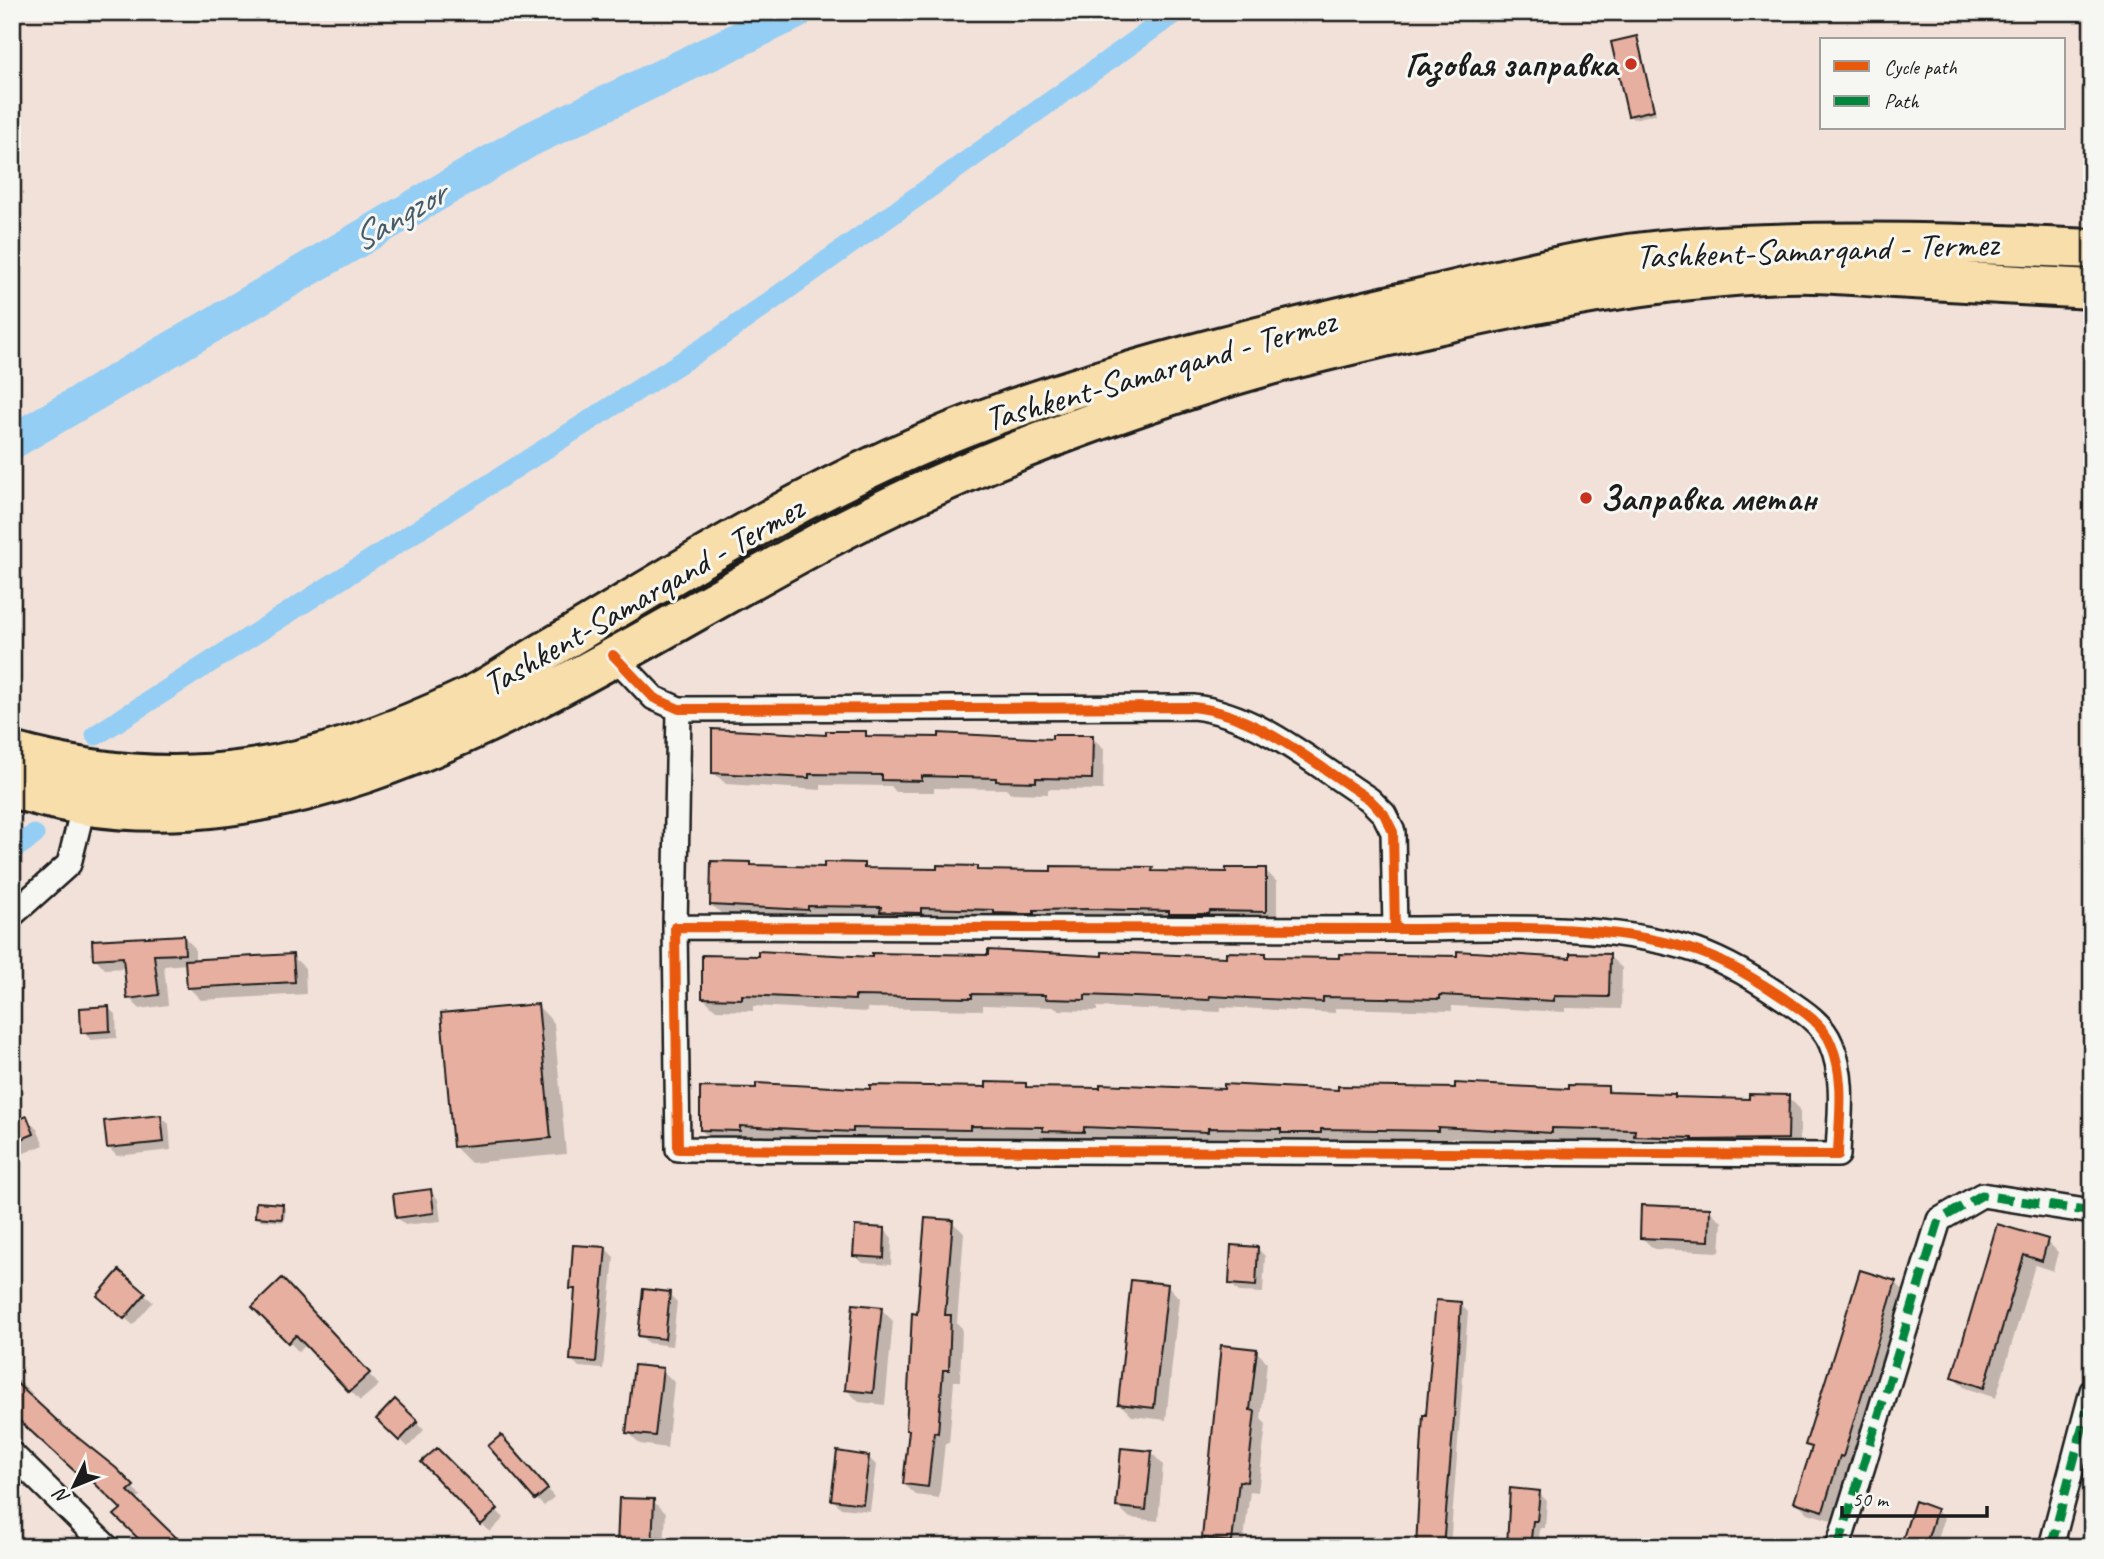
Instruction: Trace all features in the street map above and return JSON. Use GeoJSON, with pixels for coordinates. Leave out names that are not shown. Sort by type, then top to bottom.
{"type":"FeatureCollection","features":[{"type":"Feature","properties":{"kind":"highway","name":"Tashkent-Samarqand - Termez"},"geometry":{"type":"LineString","coordinates":[[12,752],[96,771],[140,776],[197,776],[251,770],[322,755],[472,695],[761,524],[861,472],[1008,410],[1095,382],[1306,325],[1565,265],[1686,248],[1971,243],[2092,249]]}},
{"type":"Feature","properties":{"kind":"highway","name":"Tashkent-Samarqand - Termez"},"geometry":{"type":"LineString","coordinates":[[12,788],[84,804],[148,810],[205,809],[267,800],[334,784],[407,760],[488,724],[785,561],[978,467],[1082,425],[1292,359],[1462,319],[1634,286],[1789,272],[2092,289]]}},
{"type":"Feature","properties":{"kind":"highway"},"geometry":{"type":"LineString","coordinates":[[761,524],[758,534],[761,551],[770,558],[785,561]]}},
{"type":"Feature","properties":{"kind":"street"},"geometry":{"type":"LineString","coordinates":[[613,656],[653,698],[679,709],[1193,707],[1219,710],[1245,720],[1368,799],[1384,814],[1393,832],[1395,929]]}},
{"type":"Feature","properties":{"kind":"street"},"geometry":{"type":"LineString","coordinates":[[676,927],[1534,930],[1638,936],[1690,949],[1759,981],[1808,1015],[1831,1042],[1840,1076],[1838,1155],[678,1149],[676,927],[679,709]]}},
{"type":"Feature","properties":{"kind":"street"},"geometry":{"type":"LineString","coordinates":[[12,915],[69,863],[84,804]]}},
{"type":"Feature","properties":{"kind":"street"},"geometry":{"type":"LineString","coordinates":[[1838,1547],[1939,1220],[1982,1195],[2092,1212]]}},
{"type":"Feature","properties":{"kind":"street"},"geometry":{"type":"LineString","coordinates":[[2050,1547],[2092,1391]]}},
{"type":"Feature","properties":{"kind":"street"},"geometry":{"type":"LineString","coordinates":[[12,1454],[107,1547]]}},
{"type":"Feature","properties":{"kind":"building"},"geometry":{"type":"Polygon","coordinates":[[[1637,36],[1654,110],[1628,116],[1611,42],[1637,36]]]}},
{"type":"Feature","properties":{"kind":"building"},"geometry":{"type":"Polygon","coordinates":[[[712,729],[826,735],[826,731],[866,731],[866,736],[939,737],[939,733],[1052,739],[1052,735],[1093,735],[1092,779],[1036,778],[1036,782],[922,776],[922,781],[882,780],[882,775],[809,774],[809,778],[712,773],[712,729]]]}},
{"type":"Feature","properties":{"kind":"building"},"geometry":{"type":"Polygon","coordinates":[[[711,861],[824,867],[824,862],[864,863],[864,868],[937,869],[937,865],[977,866],[977,870],[1051,871],[1051,866],[1153,867],[1152,871],[1226,872],[1226,868],[1266,868],[1266,912],[1210,911],[1209,914],[1169,914],[1169,911],[1090,909],[1034,910],[1034,914],[1026,914],[994,913],[994,910],[921,908],[921,913],[880,912],[881,907],[808,906],[808,910],[710,905],[711,861]]]}},
{"type":"Feature","properties":{"kind":"building"},"geometry":{"type":"Polygon","coordinates":[[[184,935],[185,954],[154,955],[159,995],[127,999],[123,957],[93,959],[92,940],[184,935]]]}},
{"type":"Feature","properties":{"kind":"building"},"geometry":{"type":"Polygon","coordinates":[[[988,950],[1102,956],[1102,952],[1226,957],[1226,952],[1266,953],[1266,957],[1339,958],[1339,954],[1457,956],[1457,951],[1570,958],[1570,953],[1610,954],[1609,997],[1554,996],[1554,1001],[1440,995],[1440,999],[1323,997],[1323,1002],[1210,996],[1209,1000],[1085,995],[1085,1000],[1045,999],[1045,995],[972,994],[972,998],[855,996],[855,1000],[742,995],[742,999],[702,998],[702,955],[758,956],[758,951],[872,957],[872,953],[988,955],[988,950]]]}},
{"type":"Feature","properties":{"kind":"building"},"geometry":{"type":"Polygon","coordinates":[[[293,954],[295,982],[187,988],[185,960],[293,954]]]}},
{"type":"Feature","properties":{"kind":"building"},"geometry":{"type":"Polygon","coordinates":[[[538,1004],[551,1138],[453,1147],[441,1013],[538,1004]]]}},
{"type":"Feature","properties":{"kind":"building"},"geometry":{"type":"Polygon","coordinates":[[[109,1006],[110,1031],[81,1033],[80,1008],[109,1006]]]}},
{"type":"Feature","properties":{"kind":"building"},"geometry":{"type":"Polygon","coordinates":[[[986,1082],[1026,1083],[1026,1087],[1100,1088],[1100,1084],[1224,1089],[1224,1084],[1338,1090],[1338,1086],[1455,1088],[1455,1083],[1568,1089],[1568,1085],[1608,1086],[1608,1092],[1675,1094],[1675,1097],[1749,1099],[1749,1094],[1789,1095],[1788,1139],[1692,1140],[1634,1136],[1635,1130],[1552,1128],[1552,1133],[1438,1127],[1438,1131],[1321,1129],[1321,1133],[1281,1133],[1281,1129],[1208,1128],[1208,1132],[1084,1127],[1084,1132],[1043,1131],[1043,1127],[970,1126],[970,1130],[853,1128],[853,1132],[740,1126],[740,1131],[700,1130],[700,1087],[756,1088],[756,1083],[870,1089],[870,1085],[986,1087],[986,1082]]]}},
{"type":"Feature","properties":{"kind":"building"},"geometry":{"type":"Polygon","coordinates":[[[161,1115],[164,1142],[107,1148],[104,1121],[161,1115]]]}},
{"type":"Feature","properties":{"kind":"building"},"geometry":{"type":"Polygon","coordinates":[[[27,1116],[34,1134],[12,1143],[12,1122],[27,1116]]]}},
{"type":"Feature","properties":{"kind":"building"},"geometry":{"type":"Polygon","coordinates":[[[431,1189],[434,1213],[396,1218],[393,1194],[431,1189]]]}},
{"type":"Feature","properties":{"kind":"building"},"geometry":{"type":"Polygon","coordinates":[[[256,1202],[283,1204],[282,1219],[255,1217],[256,1202]]]}},
{"type":"Feature","properties":{"kind":"building"},"geometry":{"type":"Polygon","coordinates":[[[1641,1205],[1710,1208],[1709,1241],[1640,1238],[1641,1205]]]}},
{"type":"Feature","properties":{"kind":"building"},"geometry":{"type":"Polygon","coordinates":[[[925,1218],[953,1220],[945,1315],[951,1315],[949,1370],[943,1370],[938,1433],[934,1432],[928,1487],[903,1484],[909,1430],[906,1430],[912,1313],[917,1314],[925,1218]]]}},
{"type":"Feature","properties":{"kind":"building"},"geometry":{"type":"Polygon","coordinates":[[[1997,1224],[2048,1239],[2042,1261],[2024,1255],[1984,1388],[1952,1377],[1997,1224]]]}},
{"type":"Feature","properties":{"kind":"building"},"geometry":{"type":"Polygon","coordinates":[[[855,1226],[885,1228],[884,1258],[853,1256],[855,1226]]]}},
{"type":"Feature","properties":{"kind":"building"},"geometry":{"type":"Polygon","coordinates":[[[573,1245],[606,1247],[596,1362],[570,1360],[575,1289],[570,1289],[573,1245]]]}},
{"type":"Feature","properties":{"kind":"building"},"geometry":{"type":"Polygon","coordinates":[[[1231,1245],[1258,1247],[1256,1286],[1229,1284],[1231,1245]]]}},
{"type":"Feature","properties":{"kind":"building"},"geometry":{"type":"Polygon","coordinates":[[[119,1270],[146,1293],[124,1319],[97,1296],[119,1270]]]}},
{"type":"Feature","properties":{"kind":"building"},"geometry":{"type":"Polygon","coordinates":[[[1860,1270],[1896,1281],[1843,1457],[1840,1456],[1823,1511],[1794,1502],[1812,1447],[1805,1445],[1860,1270]]]}},
{"type":"Feature","properties":{"kind":"building"},"geometry":{"type":"Polygon","coordinates":[[[282,1278],[370,1373],[349,1392],[296,1335],[288,1343],[252,1307],[282,1278]]]}},
{"type":"Feature","properties":{"kind":"building"},"geometry":{"type":"Polygon","coordinates":[[[1131,1280],[1168,1284],[1154,1408],[1118,1404],[1131,1280]]]}},
{"type":"Feature","properties":{"kind":"building"},"geometry":{"type":"Polygon","coordinates":[[[643,1289],[670,1292],[665,1339],[638,1336],[643,1289]]]}},
{"type":"Feature","properties":{"kind":"building"},"geometry":{"type":"Polygon","coordinates":[[[1436,1300],[1461,1302],[1454,1418],[1443,1547],[1416,1547],[1423,1415],[1426,1415],[1436,1300]]]}},
{"type":"Feature","properties":{"kind":"building"},"geometry":{"type":"Polygon","coordinates":[[[853,1304],[882,1307],[873,1393],[845,1390],[853,1304]]]}},
{"type":"Feature","properties":{"kind":"building"},"geometry":{"type":"Polygon","coordinates":[[[1221,1345],[1257,1349],[1250,1410],[1255,1411],[1247,1482],[1239,1481],[1232,1542],[1202,1538],[1221,1345]]]}},
{"type":"Feature","properties":{"kind":"building"},"geometry":{"type":"Polygon","coordinates":[[[634,1365],[663,1368],[655,1436],[626,1433],[634,1365]]]}},
{"type":"Feature","properties":{"kind":"building"},"geometry":{"type":"Polygon","coordinates":[[[12,1379],[62,1425],[116,1468],[134,1486],[128,1491],[186,1547],[147,1547],[114,1515],[121,1509],[84,1473],[81,1477],[12,1414],[12,1379]]]}},
{"type":"Feature","properties":{"kind":"building"},"geometry":{"type":"Polygon","coordinates":[[[395,1399],[418,1421],[399,1441],[376,1419],[395,1399]]]}},
{"type":"Feature","properties":{"kind":"building"},"geometry":{"type":"Polygon","coordinates":[[[501,1435],[548,1489],[535,1500],[488,1446],[501,1435]]]}},
{"type":"Feature","properties":{"kind":"building"},"geometry":{"type":"Polygon","coordinates":[[[437,1448],[498,1509],[481,1525],[421,1462],[437,1448]]]}},
{"type":"Feature","properties":{"kind":"building"},"geometry":{"type":"Polygon","coordinates":[[[1121,1448],[1152,1451],[1146,1510],[1116,1507],[1121,1448]]]}},
{"type":"Feature","properties":{"kind":"building"},"geometry":{"type":"Polygon","coordinates":[[[837,1451],[869,1456],[863,1504],[831,1500],[837,1451]]]}},
{"type":"Feature","properties":{"kind":"building"},"geometry":{"type":"Polygon","coordinates":[[[1510,1488],[1540,1491],[1537,1521],[1533,1521],[1530,1547],[1507,1547],[1510,1488]]]}},
{"type":"Feature","properties":{"kind":"building"},"geometry":{"type":"Polygon","coordinates":[[[619,1498],[654,1499],[652,1547],[617,1547],[619,1498]]]}},
{"type":"Feature","properties":{"kind":"building"},"geometry":{"type":"Polygon","coordinates":[[[1915,1501],[1937,1509],[1925,1547],[1902,1541],[1915,1501]]]}},
{"type":"Feature","properties":{"kind":"waterway","name":"Sangzor"},"geometry":{"type":"LineString","coordinates":[[12,442],[529,140],[796,12]]}},
{"type":"Feature","properties":{"kind":"waterway"},"geometry":{"type":"LineString","coordinates":[[96,735],[716,340],[1176,12]]}},
{"type":"Feature","properties":{"kind":"waterway"},"geometry":{"type":"LineString","coordinates":[[12,850],[34,835]]}},
{"type":"Feature","properties":{"kind":"marked path"},"geometry":{"type":"LineString","coordinates":[[1838,1547],[1939,1220],[1982,1195],[2092,1212]]}},
{"type":"Feature","properties":{"kind":"marked path"},"geometry":{"type":"LineString","coordinates":[[2051,1547],[2092,1391]]}},
{"type":"Feature","properties":{"kind":"cycle path"},"geometry":{"type":"LineString","coordinates":[[613,655],[654,698],[679,709],[1193,707],[1217,712],[1240,719],[1285,742],[1369,799],[1384,814],[1393,832],[1395,929],[675,927],[678,1149],[1838,1155],[1839,1071],[1827,1036],[1817,1023],[1796,1006],[1724,962],[1652,939],[1579,930],[1395,929]]}},
{"type":"Feature","properties":{"kind":"place","name":"Газовая заправка"},"geometry":{"type":"Point","coordinates":[1631,64]}},
{"type":"Feature","properties":{"kind":"place","name":"Заправка метан"},"geometry":{"type":"Point","coordinates":[1586,498]}}]}
